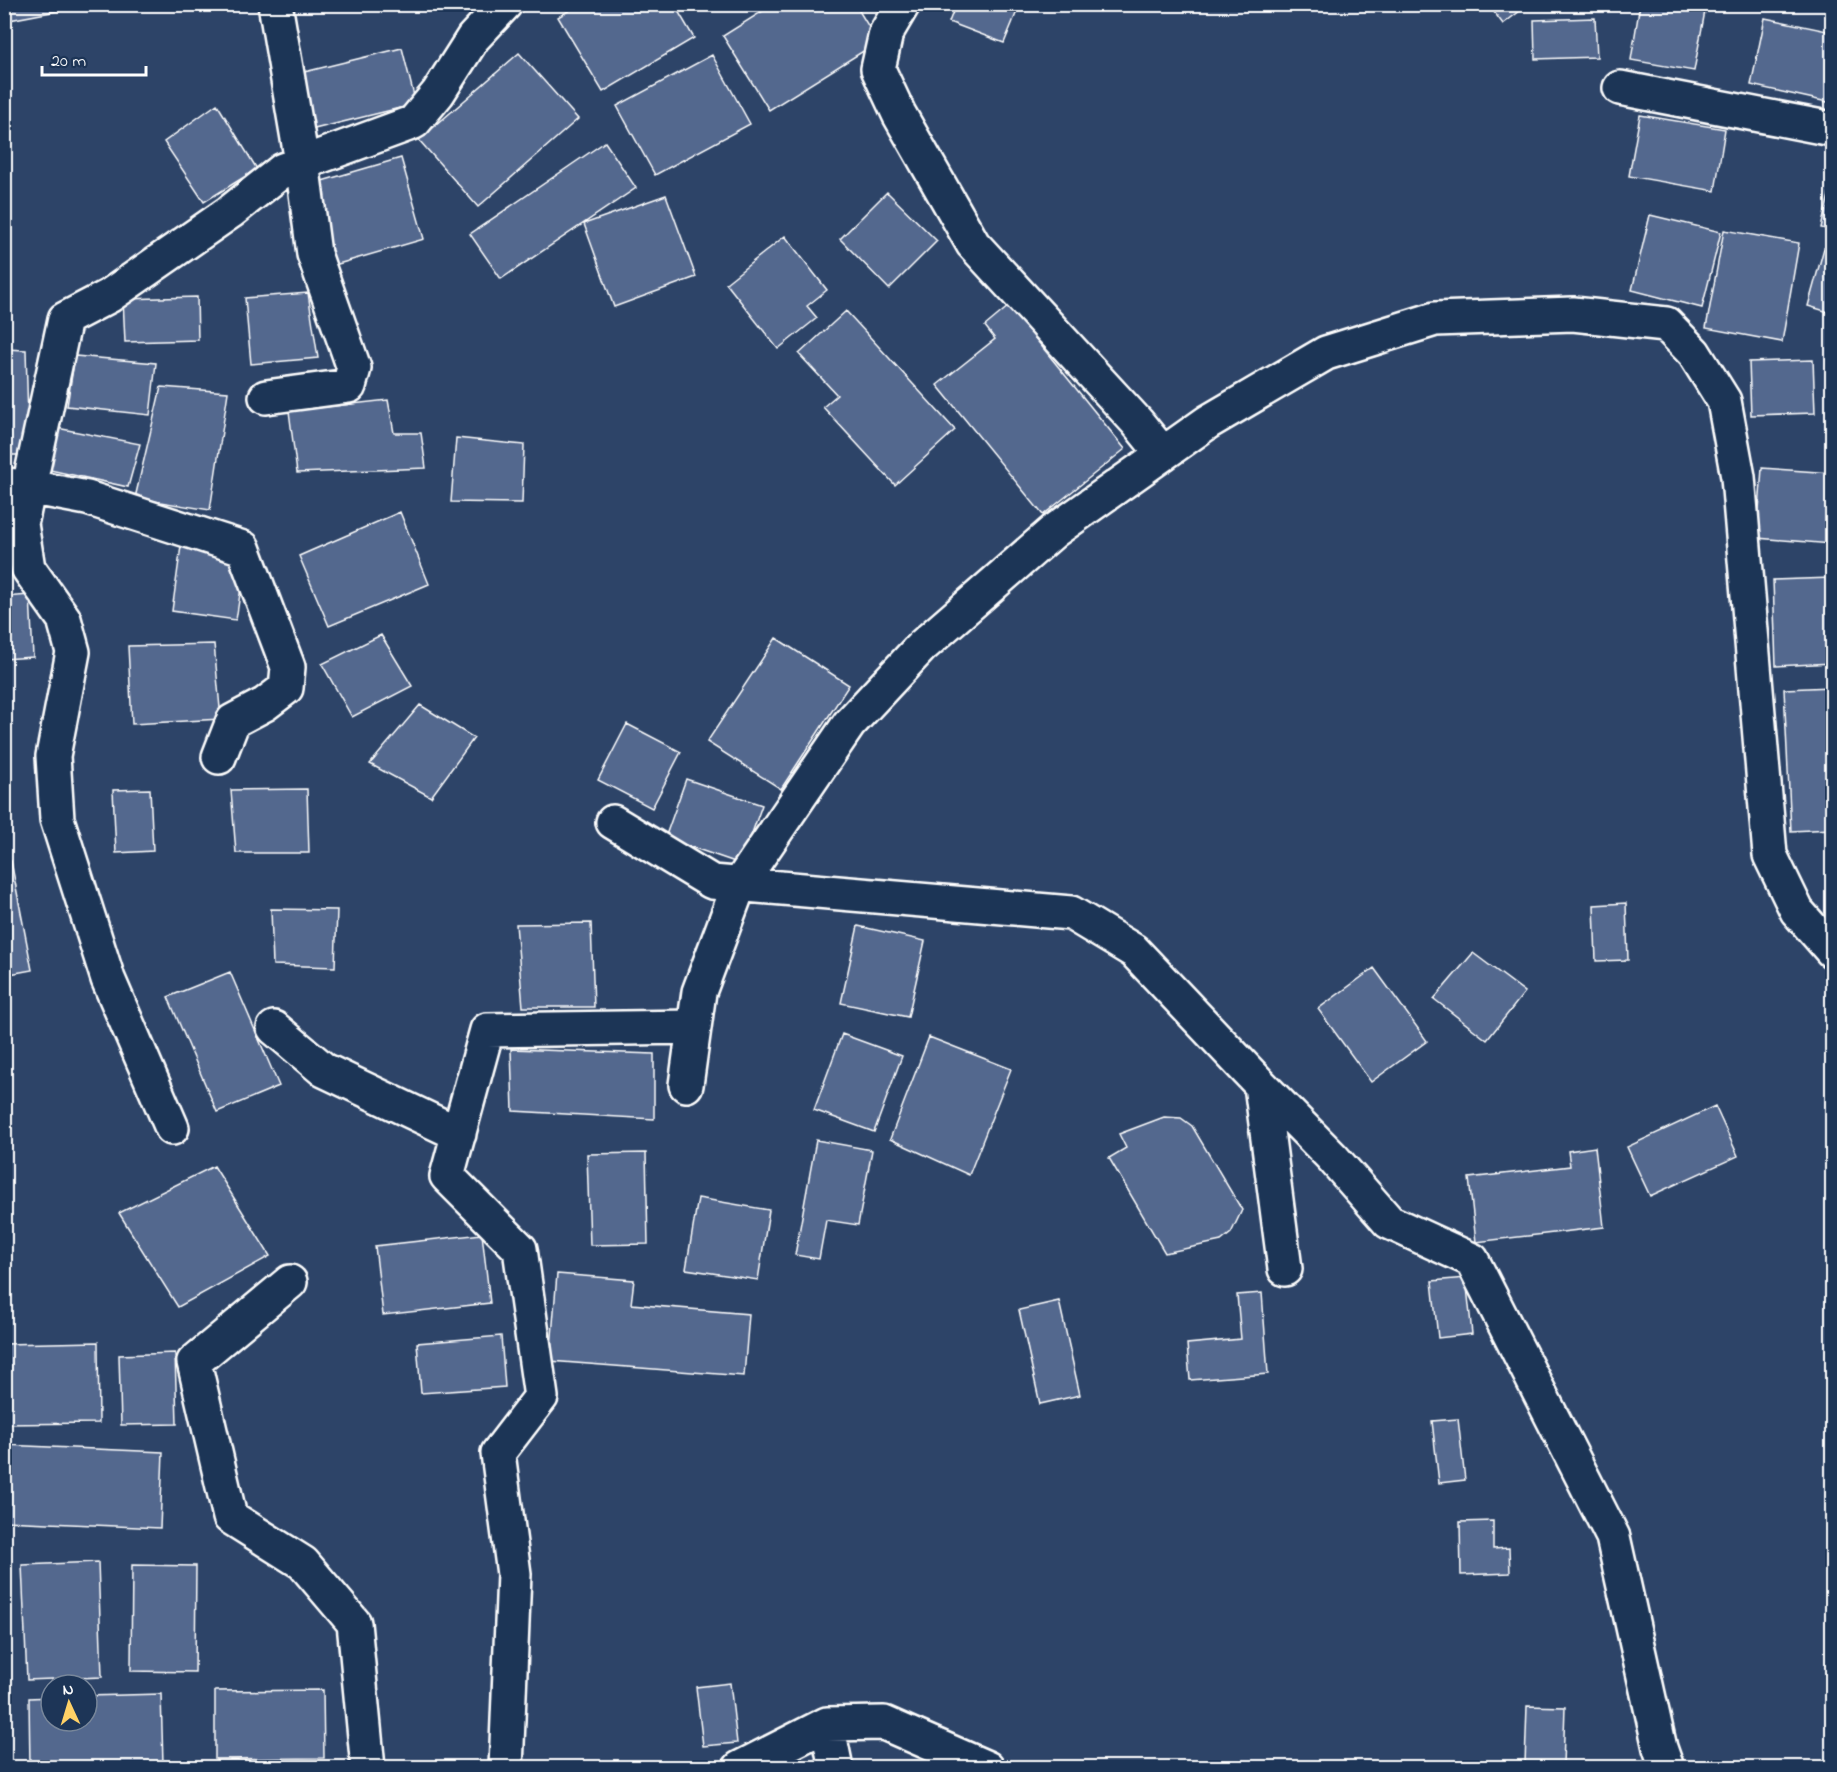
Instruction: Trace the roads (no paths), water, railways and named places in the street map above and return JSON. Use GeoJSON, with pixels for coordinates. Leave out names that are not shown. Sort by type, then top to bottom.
{"type":"FeatureCollection","features":[{"type":"Feature","properties":{"kind":"street"},"geometry":{"type":"LineString","coordinates":[[266,397],[349,386],[354,368],[314,254],[302,162],[275,4]]}},
{"type":"Feature","properties":{"kind":"street"},"geometry":{"type":"LineString","coordinates":[[172,1128],[108,978],[57,819],[53,756],[73,652],[64,619],[28,568],[17,486],[65,319],[109,296],[230,212],[283,170],[414,122],[438,93],[473,38],[505,4]]}},
{"type":"Feature","properties":{"kind":"street"},"geometry":{"type":"LineString","coordinates":[[903,4],[886,33],[878,69],[899,114],[973,244],[1137,422],[1163,454]]}},
{"type":"Feature","properties":{"kind":"street"},"geometry":{"type":"LineString","coordinates":[[1620,88],[1833,129]]}},
{"type":"Feature","properties":{"kind":"street"},"geometry":{"type":"LineString","coordinates":[[686,1085],[699,992],[739,885],[849,724],[921,647],[1054,531],[1208,422],[1326,353],[1435,320],[1573,314],[1666,324],[1694,353],[1724,401],[1738,477],[1770,855],[1797,911],[1833,951]]}},
{"type":"Feature","properties":{"kind":"street"},"geometry":{"type":"LineString","coordinates":[[17,486],[87,498],[243,548],[288,667],[286,688],[265,704],[233,721],[219,756]]}},
{"type":"Feature","properties":{"kind":"street"},"geometry":{"type":"LineString","coordinates":[[613,822],[712,882],[1071,914],[1134,951],[1332,1157],[1389,1222],[1472,1260],[1613,1537],[1660,1748],[1667,1767]]}},
{"type":"Feature","properties":{"kind":"street"},"geometry":{"type":"LineString","coordinates":[[506,1767],[514,1574],[498,1453],[541,1397],[520,1249],[447,1176],[487,1030],[694,1027]]}},
{"type":"Feature","properties":{"kind":"street"},"geometry":{"type":"LineString","coordinates":[[274,1028],[324,1070],[459,1134]]}},
{"type":"Feature","properties":{"kind":"street"},"geometry":{"type":"LineString","coordinates":[[1261,1085],[1285,1269]]}},
{"type":"Feature","properties":{"kind":"street"},"geometry":{"type":"LineString","coordinates":[[290,1282],[194,1362],[230,1517],[303,1563],[354,1623],[368,1767]]}},
{"type":"Feature","properties":{"kind":"street"},"geometry":{"type":"LineString","coordinates":[[740,1767],[827,1724],[884,1723],[987,1767]]}},
{"type":"Feature","properties":{"kind":"street"},"geometry":{"type":"LineString","coordinates":[[827,1724],[836,1767]]}}]}
